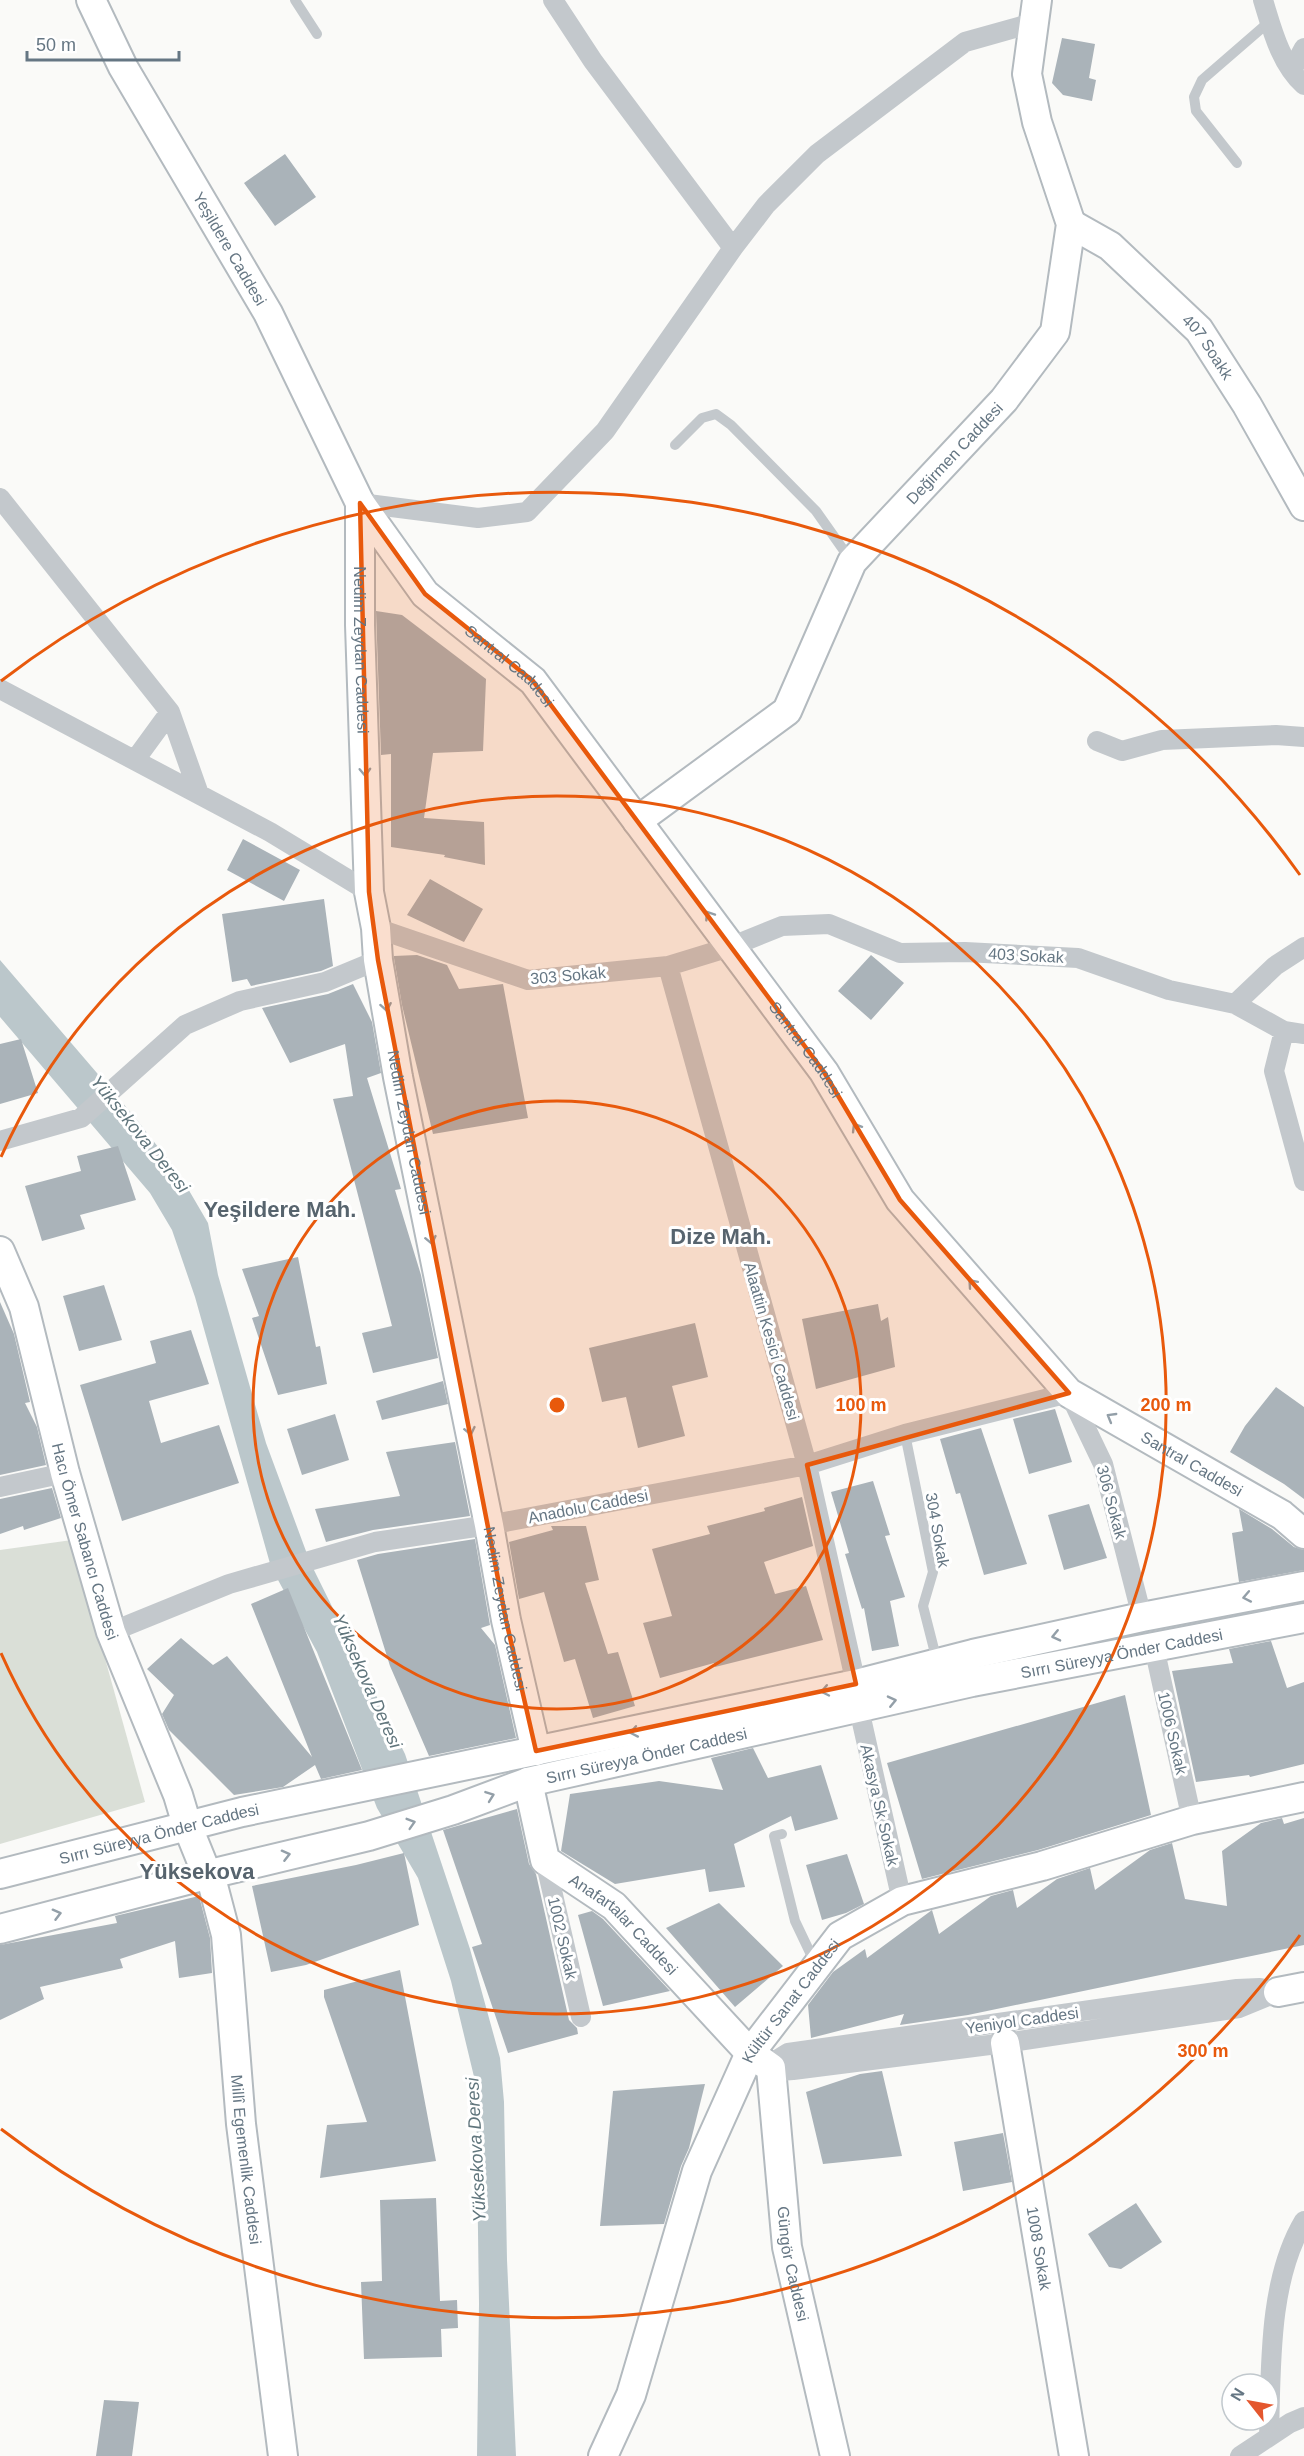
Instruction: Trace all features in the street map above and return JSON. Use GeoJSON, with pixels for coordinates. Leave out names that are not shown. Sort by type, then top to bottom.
{"type":"FeatureCollection","features":[{"type":"Feature","properties":{"kind":"street","name":"Yeşildere Caddesi"},"geometry":{"type":"LineString","coordinates":[[91,0],[123,67],[268,313],[360,503]]}},
{"type":"Feature","properties":{"kind":"street"},"geometry":{"type":"LineString","coordinates":[[553,0],[593,61],[733,248]]}},
{"type":"Feature","properties":{"kind":"street"},"geometry":{"type":"LineString","coordinates":[[1263,0],[1279,49],[1298,77]]}},
{"type":"Feature","properties":{"kind":"street"},"geometry":{"type":"LineString","coordinates":[[360,503],[478,518],[526,512],[605,430],[733,248],[766,205],[817,154],[965,42],[1035,12]]}},
{"type":"Feature","properties":{"kind":"street","name":"Değirmen Caddesi"},"geometry":{"type":"LineString","coordinates":[[637,821],[787,711],[852,562],[1004,400],[1055,332],[1071,224],[1037,122],[1026,74],[1035,12]]}},
{"type":"Feature","properties":{"kind":"street"},"geometry":{"type":"LineString","coordinates":[[1298,77],[1304,48]]}},
{"type":"Feature","properties":{"kind":"street","name":"407 Soakk"},"geometry":{"type":"LineString","coordinates":[[1071,224],[1110,246],[1199,330],[1247,405],[1304,506]]}},
{"type":"Feature","properties":{"kind":"street"},"geometry":{"type":"LineString","coordinates":[[0,498],[170,712],[200,794]]}},
{"type":"Feature","properties":{"kind":"street","name":"Santral Caddesi"},"geometry":{"type":"LineString","coordinates":[[360,503],[425,594],[533,681],[824,1072],[900,1200],[1069,1393],[1282,1515],[1304,1534]]}},
{"type":"Feature","properties":{"kind":"street","name":"Nedim Zeydan Caddesi"},"geometry":{"type":"LineString","coordinates":[[360,503],[360,625],[369,892],[376,928],[378,960],[398,1077],[489,1525],[506,1620],[536,1751]]}},
{"type":"Feature","properties":{"kind":"street"},"geometry":{"type":"LineString","coordinates":[[0,689],[270,832],[369,892]]}},
{"type":"Feature","properties":{"kind":"street"},"geometry":{"type":"LineString","coordinates":[[135,760],[170,712]]}},
{"type":"Feature","properties":{"kind":"street"},"geometry":{"type":"LineString","coordinates":[[1097,741],[1122,751],[1162,740],[1276,735],[1304,737]]}},
{"type":"Feature","properties":{"kind":"street","name":"403 Sokak"},"geometry":{"type":"LineString","coordinates":[[730,947],[782,926],[829,924],[900,953],[965,952],[1078,957],[1169,990],[1235,1004],[1294,1033]]}},
{"type":"Feature","properties":{"kind":"street","name":"303 Sokak"},"geometry":{"type":"LineString","coordinates":[[376,928],[528,980],[668,966],[730,947]]}},
{"type":"Feature","properties":{"kind":"street"},"geometry":{"type":"LineString","coordinates":[[1235,1004],[1275,966],[1304,947]]}},
{"type":"Feature","properties":{"kind":"street"},"geometry":{"type":"LineString","coordinates":[[0,1141],[81,1118],[124,1082],[185,1025],[240,1002],[326,982],[378,960]]}},
{"type":"Feature","properties":{"kind":"street","name":"Alaattin Kesici Caddesi"},"geometry":{"type":"LineString","coordinates":[[668,966],[807,1465],[857,1696]]}},
{"type":"Feature","properties":{"kind":"street"},"geometry":{"type":"LineString","coordinates":[[1294,1033],[1274,1071],[1304,1181]]}},
{"type":"Feature","properties":{"kind":"street","name":"Hacı Ömer Sabancı Caddesi"},"geometry":{"type":"LineString","coordinates":[[0,1251],[24,1307],[65,1473],[111,1632],[207,1870]]}},
{"type":"Feature","properties":{"kind":"street","name":"Anadolu Caddesi"},"geometry":{"type":"LineString","coordinates":[[111,1632],[229,1584],[375,1542],[489,1525],[807,1465],[905,1434],[1069,1393]]}},
{"type":"Feature","properties":{"kind":"street","name":"306 Sokak"},"geometry":{"type":"LineString","coordinates":[[1069,1393],[1103,1464],[1142,1617]]}},
{"type":"Feature","properties":{"kind":"street"},"geometry":{"type":"LineString","coordinates":[[0,1487],[65,1473]]}},
{"type":"Feature","properties":{"kind":"street","name":"Sırrı Süreyya Önder Caddesi"},"geometry":{"type":"LineString","coordinates":[[0,1929],[207,1870],[369,1836],[453,1810],[528,1782],[857,1696],[937,1664],[1142,1617],[1304,1586]]}},
{"type":"Feature","properties":{"kind":"street","name":"Sırrı Süreyya Önder Caddesi"},"geometry":{"type":"LineString","coordinates":[[0,1874],[187,1825],[536,1751],[857,1696],[972,1682],[1304,1618]]}},
{"type":"Feature","properties":{"kind":"street","name":"1006 Sokak"},"geometry":{"type":"LineString","coordinates":[[1154,1647],[1192,1820]]}},
{"type":"Feature","properties":{"kind":"street","name":"Akasya Sk Sokak"},"geometry":{"type":"LineString","coordinates":[[857,1696],[902,1901]]}},
{"type":"Feature","properties":{"kind":"street"},"geometry":{"type":"LineString","coordinates":[[528,1782],[545,1860]]}},
{"type":"Feature","properties":{"kind":"street","name":"Kültür Sanat Caddesi"},"geometry":{"type":"LineString","coordinates":[[603,2456],[631,2394],[697,2171],[816,1966],[840,1936],[902,1901],[1042,1866],[1192,1820],[1304,1797]]}},
{"type":"Feature","properties":{"kind":"street","name":"1002 Sokak"},"geometry":{"type":"LineString","coordinates":[[545,1860],[580,2017]]}},
{"type":"Feature","properties":{"kind":"street","name":"Anafartalar Caddesi"},"geometry":{"type":"LineString","coordinates":[[545,1860],[614,1906],[761,2061]]}},
{"type":"Feature","properties":{"kind":"street","name":"Millî Egemenlik Caddesi"},"geometry":{"type":"LineString","coordinates":[[207,1870],[226,1935],[241,2124],[283,2456]]}},
{"type":"Feature","properties":{"kind":"street","name":"Yeniyol Caddesi"},"geometry":{"type":"LineString","coordinates":[[761,2061],[775,2061],[788,2054],[800,2052],[1237,1989],[1291,1989]]}},
{"type":"Feature","properties":{"kind":"street","name":"Yeniyol Caddesi"},"geometry":{"type":"LineString","coordinates":[[761,2061],[780,2071],[1005,2043],[1239,2008],[1291,1989]]}},
{"type":"Feature","properties":{"kind":"street","name":"1008 Sokak"},"geometry":{"type":"LineString","coordinates":[[1005,2043],[1074,2456]]}},
{"type":"Feature","properties":{"kind":"street","name":"Güngör Caddesi"},"geometry":{"type":"LineString","coordinates":[[761,2061],[787,2247],[835,2456]]}},
{"type":"Feature","properties":{"kind":"street"},"geometry":{"type":"LineString","coordinates":[[1269,2437],[1272,2348],[1282,2270],[1293,2239],[1304,2221]]}},
{"type":"Feature","properties":{"kind":"street"},"geometry":{"type":"LineString","coordinates":[[1240,2456],[1290,2423],[1304,2417]]}},
{"type":"Feature","properties":{"kind":"lane"},"geometry":{"type":"LineString","coordinates":[[295,0],[317,34]]}},
{"type":"Feature","properties":{"kind":"lane"},"geometry":{"type":"LineString","coordinates":[[1237,163],[1196,111],[1194,97],[1202,80],[1270,21]]}},
{"type":"Feature","properties":{"kind":"lane"},"geometry":{"type":"LineString","coordinates":[[675,445],[702,418],[716,414],[731,425],[816,511],[852,562]]}},
{"type":"Feature","properties":{"kind":"lane","name":"304 Sokak"},"geometry":{"type":"LineString","coordinates":[[905,1434],[933,1572],[923,1605],[937,1664]]}},
{"type":"Feature","properties":{"kind":"lane"},"geometry":{"type":"LineString","coordinates":[[782,1834],[774,1836],[781,1869],[795,1921],[816,1966]]}},
{"type":"Feature","properties":{"kind":"highlighted area"},"geometry":{"type":"Polygon","coordinates":[[[360,503],[425,594],[533,681],[824,1072],[900,1200],[1069,1393],[807,1465],[856,1684],[536,1751],[506,1620],[378,960],[369,892],[360,503]]]}},
{"type":"Feature","properties":{"kind":"shaded area"},"geometry":{"type":"Polygon","coordinates":[[[72,1540],[145,1802],[0,1844],[0,1550],[72,1540]]]}},
{"type":"Feature","properties":{"kind":"water","name":"Yüksekova Deresi"},"geometry":{"type":"Polygon","coordinates":[[[0,960],[133,1115],[180,1175],[208,1223],[218,1275],[266,1443],[310,1562],[405,1754],[470,1949],[500,2058],[504,2102],[507,2260],[516,2456],[477,2456],[479,2304],[476,2085],[451,1981],[418,1878],[377,1808],[317,1652],[271,1567],[195,1297],[172,1230],[150,1193],[0,1017],[0,960]]]}},
{"type":"Feature","properties":{"kind":"building"},"geometry":{"type":"Polygon","coordinates":[[[1062,38],[1095,44],[1089,78],[1096,80],[1092,101],[1063,95],[1052,83],[1062,38]]]}},
{"type":"Feature","properties":{"kind":"building"},"geometry":{"type":"Polygon","coordinates":[[[285,154],[316,197],[275,226],[244,183],[285,154]]]}},
{"type":"Feature","properties":{"kind":"building"},"geometry":{"type":"Polygon","coordinates":[[[376,611],[402,615],[486,679],[483,751],[433,753],[424,818],[484,822],[485,865],[444,857],[445,855],[391,847],[391,754],[381,755],[376,611]]]}},
{"type":"Feature","properties":{"kind":"building"},"geometry":{"type":"Polygon","coordinates":[[[243,839],[300,870],[284,901],[227,870],[243,839]]]}},
{"type":"Feature","properties":{"kind":"building"},"geometry":{"type":"Polygon","coordinates":[[[430,879],[483,909],[464,942],[407,915],[430,879]]]}},
{"type":"Feature","properties":{"kind":"building"},"geometry":{"type":"Polygon","coordinates":[[[324,899],[333,966],[321,971],[251,986],[247,979],[232,982],[222,914],[324,899]]]}},
{"type":"Feature","properties":{"kind":"building"},"geometry":{"type":"Polygon","coordinates":[[[417,955],[447,965],[459,989],[503,984],[528,1118],[433,1134],[402,1005],[394,958],[394,956],[417,955]]]}},
{"type":"Feature","properties":{"kind":"building"},"geometry":{"type":"Polygon","coordinates":[[[871,955],[904,983],[871,1020],[838,991],[871,955]]]}},
{"type":"Feature","properties":{"kind":"building"},"geometry":{"type":"Polygon","coordinates":[[[353,984],[372,1022],[381,1073],[367,1078],[401,1189],[395,1190],[421,1275],[438,1358],[373,1373],[362,1333],[392,1326],[333,1099],[353,1096],[345,1044],[290,1063],[262,1008],[328,994],[353,984]]]}},
{"type":"Feature","properties":{"kind":"building"},"geometry":{"type":"Polygon","coordinates":[[[21,1039],[38,1093],[0,1104],[0,1044],[21,1039]]]}},
{"type":"Feature","properties":{"kind":"building"},"geometry":{"type":"Polygon","coordinates":[[[118,1146],[136,1200],[80,1215],[85,1229],[42,1241],[25,1186],[81,1171],[77,1156],[118,1146]]]}},
{"type":"Feature","properties":{"kind":"building"},"geometry":{"type":"Polygon","coordinates":[[[298,1257],[316,1347],[320,1346],[327,1384],[278,1395],[252,1318],[259,1316],[242,1269],[298,1257]]]}},
{"type":"Feature","properties":{"kind":"building"},"geometry":{"type":"Polygon","coordinates":[[[104,1285],[122,1340],[79,1351],[63,1296],[104,1285]]]}},
{"type":"Feature","properties":{"kind":"building"},"geometry":{"type":"Polygon","coordinates":[[[0,1302],[14,1334],[30,1402],[25,1403],[37,1427],[46,1465],[0,1475],[0,1302]]]}},
{"type":"Feature","properties":{"kind":"building"},"geometry":{"type":"Polygon","coordinates":[[[878,1304],[881,1321],[888,1317],[895,1367],[816,1389],[802,1319],[878,1304]]]}},
{"type":"Feature","properties":{"kind":"building"},"geometry":{"type":"Polygon","coordinates":[[[695,1323],[708,1377],[672,1386],[685,1436],[638,1448],[626,1397],[602,1402],[589,1348],[695,1323]]]}},
{"type":"Feature","properties":{"kind":"building"},"geometry":{"type":"Polygon","coordinates":[[[191,1330],[209,1384],[149,1401],[161,1443],[219,1425],[239,1483],[122,1521],[80,1385],[156,1363],[150,1341],[191,1330]]]}},
{"type":"Feature","properties":{"kind":"building"},"geometry":{"type":"Polygon","coordinates":[[[443,1381],[448,1404],[382,1420],[376,1401],[443,1381]]]}},
{"type":"Feature","properties":{"kind":"building"},"geometry":{"type":"Polygon","coordinates":[[[1276,1387],[1304,1407],[1304,1499],[1284,1484],[1230,1452],[1245,1426],[1276,1387]]]}},
{"type":"Feature","properties":{"kind":"building"},"geometry":{"type":"Polygon","coordinates":[[[1055,1409],[1072,1462],[1029,1474],[1013,1419],[1055,1409]]]}},
{"type":"Feature","properties":{"kind":"building"},"geometry":{"type":"Polygon","coordinates":[[[335,1414],[349,1460],[302,1475],[287,1429],[335,1414]]]}},
{"type":"Feature","properties":{"kind":"building"},"geometry":{"type":"Polygon","coordinates":[[[981,1428],[1027,1564],[984,1575],[960,1493],[956,1494],[940,1439],[981,1428]]]}},
{"type":"Feature","properties":{"kind":"building"},"geometry":{"type":"Polygon","coordinates":[[[455,1442],[470,1516],[373,1530],[326,1542],[315,1509],[400,1496],[386,1452],[455,1442]]]}},
{"type":"Feature","properties":{"kind":"building"},"geometry":{"type":"Polygon","coordinates":[[[873,1481],[890,1535],[885,1536],[905,1597],[890,1601],[899,1646],[872,1651],[864,1608],[862,1609],[845,1554],[849,1553],[831,1492],[873,1481]]]}},
{"type":"Feature","properties":{"kind":"building"},"geometry":{"type":"Polygon","coordinates":[[[52,1488],[61,1518],[24,1530],[23,1526],[0,1534],[0,1499],[52,1488]]]}},
{"type":"Feature","properties":{"kind":"building"},"geometry":{"type":"Polygon","coordinates":[[[802,1497],[813,1546],[764,1562],[775,1594],[806,1586],[823,1640],[715,1667],[714,1663],[660,1678],[643,1623],[672,1616],[652,1549],[710,1534],[707,1526],[765,1511],[764,1508],[802,1497]]]}},
{"type":"Feature","properties":{"kind":"building"},"geometry":{"type":"Polygon","coordinates":[[[1089,1504],[1107,1558],[1064,1570],[1048,1515],[1089,1504]]]}},
{"type":"Feature","properties":{"kind":"building"},"geometry":{"type":"Polygon","coordinates":[[[1239,1509],[1272,1529],[1294,1547],[1304,1550],[1304,1570],[1239,1582],[1232,1533],[1243,1531],[1239,1509]]]}},
{"type":"Feature","properties":{"kind":"building"},"geometry":{"type":"Polygon","coordinates":[[[551,1526],[586,1526],[599,1580],[585,1583],[608,1654],[618,1652],[635,1706],[593,1718],[575,1659],[564,1662],[544,1592],[519,1599],[509,1542],[553,1530],[551,1526]]]}},
{"type":"Feature","properties":{"kind":"building"},"geometry":{"type":"Polygon","coordinates":[[[475,1539],[490,1625],[481,1628],[495,1645],[516,1738],[429,1756],[390,1666],[357,1560],[378,1554],[475,1539]]]}},
{"type":"Feature","properties":{"kind":"building"},"geometry":{"type":"Polygon","coordinates":[[[288,1588],[362,1770],[321,1779],[315,1765],[283,1787],[234,1795],[169,1730],[162,1714],[174,1695],[147,1669],[181,1638],[213,1665],[227,1656],[312,1757],[251,1604],[288,1588]]]}},
{"type":"Feature","properties":{"kind":"building"},"geometry":{"type":"Polygon","coordinates":[[[1271,1641],[1287,1688],[1304,1682],[1304,1764],[1250,1777],[1249,1775],[1196,1782],[1172,1671],[1233,1663],[1229,1649],[1271,1641]]]}},
{"type":"Feature","properties":{"kind":"building"},"geometry":{"type":"Polygon","coordinates":[[[1125,1695],[1151,1815],[1038,1850],[922,1879],[887,1763],[1125,1695]]]}},
{"type":"Feature","properties":{"kind":"building"},"geometry":{"type":"Polygon","coordinates":[[[753,1748],[768,1778],[821,1765],[838,1819],[795,1831],[791,1816],[734,1844],[745,1887],[709,1892],[705,1869],[615,1884],[561,1851],[570,1794],[659,1781],[723,1790],[711,1758],[753,1748]]]}},
{"type":"Feature","properties":{"kind":"building"},"geometry":{"type":"Polygon","coordinates":[[[517,1809],[529,1864],[536,1874],[569,2020],[577,2028],[578,2034],[508,2053],[472,1947],[482,1944],[443,1830],[517,1809]]]}},
{"type":"Feature","properties":{"kind":"building"},"geometry":{"type":"Polygon","coordinates":[[[1282,1818],[1284,1824],[1304,1818],[1304,1945],[968,2015],[900,2025],[904,2014],[811,2038],[808,2005],[833,1972],[865,1949],[867,1958],[932,1910],[939,1934],[991,1896],[1013,1890],[1017,1908],[1057,1879],[1090,1868],[1095,1890],[1150,1850],[1172,1843],[1185,1899],[1227,1906],[1222,1851],[1261,1823],[1282,1818]]]}},
{"type":"Feature","properties":{"kind":"building"},"geometry":{"type":"Polygon","coordinates":[[[404,1853],[419,1925],[306,1965],[271,1972],[252,1886],[404,1853]]]}},
{"type":"Feature","properties":{"kind":"building"},"geometry":{"type":"Polygon","coordinates":[[[847,1854],[864,1904],[846,1913],[822,1920],[806,1865],[847,1854]]]}},
{"type":"Feature","properties":{"kind":"building"},"geometry":{"type":"Polygon","coordinates":[[[199,1896],[210,1938],[212,1973],[179,1978],[175,1941],[120,1959],[123,1968],[40,1987],[44,1999],[0,2020],[0,1945],[117,1923],[115,1916],[199,1896]]]}},
{"type":"Feature","properties":{"kind":"building"},"geometry":{"type":"Polygon","coordinates":[[[719,1903],[783,1966],[735,2007],[666,1928],[719,1903]]]}},
{"type":"Feature","properties":{"kind":"building"},"geometry":{"type":"Polygon","coordinates":[[[592,1911],[603,1919],[670,1991],[603,2006],[578,1915],[592,1911]]]}},
{"type":"Feature","properties":{"kind":"building"},"geometry":{"type":"Polygon","coordinates":[[[400,1970],[436,2161],[320,2178],[327,2125],[367,2122],[324,1997],[324,1990],[400,1970]]]}},
{"type":"Feature","properties":{"kind":"building"},"geometry":{"type":"Polygon","coordinates":[[[882,2071],[902,2156],[823,2164],[806,2092],[860,2074],[882,2071]]]}},
{"type":"Feature","properties":{"kind":"building"},"geometry":{"type":"Polygon","coordinates":[[[705,2084],[689,2148],[681,2166],[664,2224],[600,2226],[613,2091],[705,2084]]]}},
{"type":"Feature","properties":{"kind":"building"},"geometry":{"type":"Polygon","coordinates":[[[1003,2133],[1012,2182],[963,2191],[954,2142],[1003,2133]]]}},
{"type":"Feature","properties":{"kind":"building"},"geometry":{"type":"Polygon","coordinates":[[[436,2198],[440,2301],[457,2300],[458,2328],[441,2329],[442,2357],[364,2359],[361,2282],[382,2281],[380,2200],[436,2198]]]}},
{"type":"Feature","properties":{"kind":"building"},"geometry":{"type":"Polygon","coordinates":[[[1136,2203],[1162,2242],[1121,2269],[1109,2267],[1088,2234],[1136,2203]]]}},
{"type":"Feature","properties":{"kind":"building"},"geometry":{"type":"Polygon","coordinates":[[[104,2400],[139,2402],[132,2456],[96,2456],[104,2400]]]}},
{"type":"Feature","properties":{"kind":"district","name":"Yeşildere Mah."},"geometry":{"type":"Point","coordinates":[280,1209]}},
{"type":"Feature","properties":{"kind":"district","name":"Dize Mah."},"geometry":{"type":"Point","coordinates":[721,1236]}},
{"type":"Feature","properties":{"kind":"district","name":"Yüksekova"},"geometry":{"type":"Point","coordinates":[197,1871]}}]}
